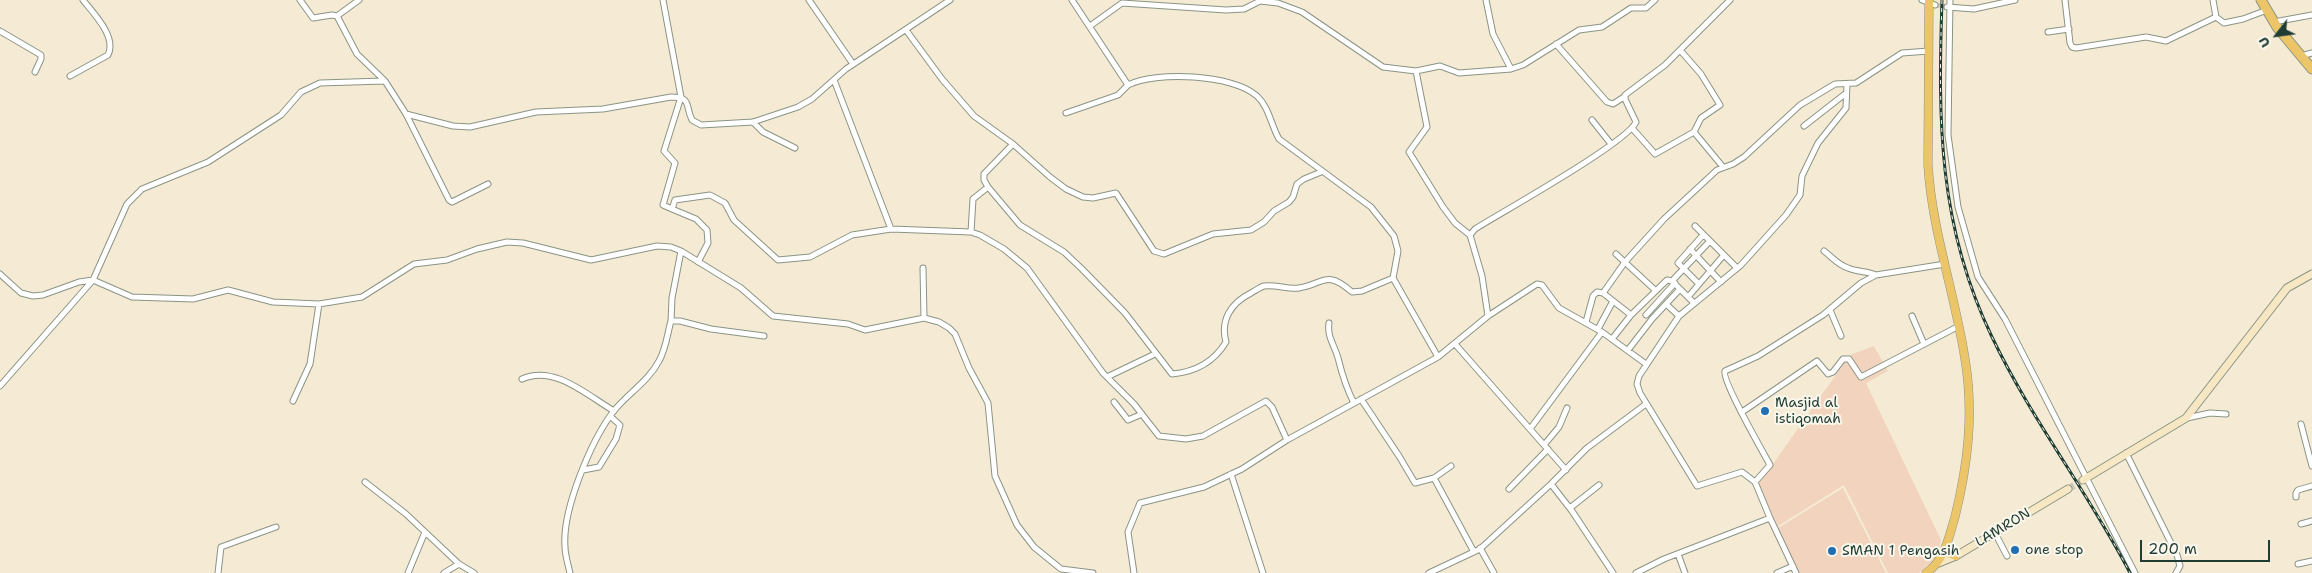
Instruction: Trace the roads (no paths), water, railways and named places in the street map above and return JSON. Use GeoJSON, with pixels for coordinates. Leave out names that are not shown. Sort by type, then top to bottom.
{"type":"FeatureCollection","features":[{"type":"Feature","properties":{"kind":"highway"},"geometry":{"type":"LineString","coordinates":[[2261,0],[2274,22],[2312,69]]}},
{"type":"Feature","properties":{"kind":"main road"},"geometry":{"type":"LineString","coordinates":[[1929,2],[1930,192],[1959,326],[1969,397],[1968,460],[1964,480],[1944,551],[1929,572]]}},
{"type":"Feature","properties":{"kind":"main road"},"geometry":{"type":"LineString","coordinates":[[1944,551],[1956,556]]}},
{"type":"Feature","properties":{"kind":"street"},"geometry":{"type":"LineString","coordinates":[[70,76],[108,56],[111,48],[110,41],[83,0]]}},
{"type":"Feature","properties":{"kind":"street"},"geometry":{"type":"LineString","coordinates":[[300,0],[313,18],[337,16],[359,0]]}},
{"type":"Feature","properties":{"kind":"street"},"geometry":{"type":"LineString","coordinates":[[663,0],[681,97],[664,151],[675,162],[663,205],[696,219],[708,230],[708,243],[698,262]]}},
{"type":"Feature","properties":{"kind":"street"},"geometry":{"type":"LineString","coordinates":[[809,0],[852,64]]}},
{"type":"Feature","properties":{"kind":"street"},"geometry":{"type":"LineString","coordinates":[[1072,0],[1128,85]]}},
{"type":"Feature","properties":{"kind":"street"},"geometry":{"type":"LineString","coordinates":[[1486,0],[1493,34],[1511,69]]}},
{"type":"Feature","properties":{"kind":"street"},"geometry":{"type":"LineString","coordinates":[[1090,26],[1122,3],[1226,10],[1244,9],[1260,1],[1278,3],[1302,12],[1382,67],[1416,71],[1440,66],[1459,73],[1511,69],[1523,65],[1579,30],[1602,27],[1631,8],[1646,8],[1655,0]]}},
{"type":"Feature","properties":{"kind":"street"},"geometry":{"type":"LineString","coordinates":[[1950,0],[1948,7],[1948,135],[1958,208],[1973,264],[1988,295],[2005,319],[2135,573]]}},
{"type":"Feature","properties":{"kind":"street"},"geometry":{"type":"LineString","coordinates":[[1948,7],[1974,10],[2015,0]]}},
{"type":"Feature","properties":{"kind":"street"},"geometry":{"type":"LineString","coordinates":[[2065,0],[2070,43],[2072,47],[2076,48],[2146,36],[2166,41],[2216,17],[2230,23],[2267,10]]}},
{"type":"Feature","properties":{"kind":"street"},"geometry":{"type":"LineString","coordinates":[[2213,0],[2216,17]]}},
{"type":"Feature","properties":{"kind":"street"},"geometry":{"type":"LineString","coordinates":[[406,114],[453,126],[470,127],[536,112],[603,109],[662,97],[681,97],[686,102],[692,120],[701,125],[753,122],[788,111],[808,102],[852,64],[906,30],[947,1]]}},
{"type":"Feature","properties":{"kind":"street"},"geometry":{"type":"LineString","coordinates":[[1556,44],[1607,102],[1613,104],[1665,65],[1727,1]]}},
{"type":"Feature","properties":{"kind":"street"},"geometry":{"type":"LineString","coordinates":[[2274,22],[2312,15]]}},
{"type":"Feature","properties":{"kind":"street"},"geometry":{"type":"LineString","coordinates":[[337,16],[357,54],[385,81],[406,114],[449,200],[452,202],[459,200],[488,184]]}},
{"type":"Feature","properties":{"kind":"street"},"geometry":{"type":"LineString","coordinates":[[2048,32],[2069,29]]}},
{"type":"Feature","properties":{"kind":"street"},"geometry":{"type":"LineString","coordinates":[[906,30],[974,116],[1013,144],[1066,189],[1083,197],[1093,198],[1116,193],[1154,251],[1164,254],[1213,234],[1251,230],[1264,222],[1274,211],[1289,202],[1293,197],[1297,184],[1321,172]]}},
{"type":"Feature","properties":{"kind":"street"},"geometry":{"type":"LineString","coordinates":[[0,31],[41,55],[35,72]]}},
{"type":"Feature","properties":{"kind":"street"},"geometry":{"type":"LineString","coordinates":[[1632,128],[1655,154],[1694,132],[1701,118],[1720,105],[1701,74],[1680,50]]}},
{"type":"Feature","properties":{"kind":"street"},"geometry":{"type":"LineString","coordinates":[[1603,293],[1624,262],[1664,219],[1717,170],[1744,156],[1791,112],[1808,99],[1835,84],[1859,82],[1902,53],[1929,51]]}},
{"type":"Feature","properties":{"kind":"street"},"geometry":{"type":"LineString","coordinates":[[2301,56],[2312,54]]}},
{"type":"Feature","properties":{"kind":"street"},"geometry":{"type":"LineString","coordinates":[[1416,71],[1427,127],[1410,152],[1443,207],[1455,222],[1470,235],[1482,276],[1488,316]]}},
{"type":"Feature","properties":{"kind":"street"},"geometry":{"type":"LineString","coordinates":[[1066,113],[1118,94],[1137,80],[1167,77],[1228,80],[1256,95],[1268,109],[1272,126],[1279,139],[1321,172],[1340,182],[1371,207],[1394,236],[1398,251],[1393,278],[1438,357]]}},
{"type":"Feature","properties":{"kind":"street"},"geometry":{"type":"LineString","coordinates":[[834,80],[891,229]]}},
{"type":"Feature","properties":{"kind":"street"},"geometry":{"type":"LineString","coordinates":[[0,386],[93,280],[127,204],[142,189],[208,162],[281,115],[301,92],[320,83],[385,81]]}},
{"type":"Feature","properties":{"kind":"street"},"geometry":{"type":"LineString","coordinates":[[1796,573],[1755,482],[1742,472],[1697,486],[1646,404],[1637,384],[1646,364],[1679,316],[1737,268],[1770,235],[1798,198],[1802,176],[1818,143],[1846,108],[1848,103],[1845,94],[1846,84]]}},
{"type":"Feature","properties":{"kind":"street"},"geometry":{"type":"LineString","coordinates":[[1804,126],[1845,94]]}},
{"type":"Feature","properties":{"kind":"street"},"geometry":{"type":"LineString","coordinates":[[1470,235],[1475,229],[1611,144],[1632,128],[1635,125],[1636,119],[1624,97]]}},
{"type":"Feature","properties":{"kind":"street"},"geometry":{"type":"LineString","coordinates":[[1592,120],[1611,144]]}},
{"type":"Feature","properties":{"kind":"street"},"geometry":{"type":"LineString","coordinates":[[753,122],[763,132],[795,148]]}},
{"type":"Feature","properties":{"kind":"street"},"geometry":{"type":"LineString","coordinates":[[1694,132],[1723,167]]}},
{"type":"Feature","properties":{"kind":"street"},"geometry":{"type":"LineString","coordinates":[[1013,144],[984,174],[984,180],[988,187],[1020,225],[1064,252],[1081,268],[1124,312],[1172,374],[1182,373],[1208,363],[1218,355],[1226,342],[1223,332],[1225,318],[1238,299],[1264,286],[1299,288],[1322,279],[1341,282],[1352,292],[1362,291],[1393,278]]}},
{"type":"Feature","properties":{"kind":"street"},"geometry":{"type":"LineString","coordinates":[[971,232],[973,199],[988,187]]}},
{"type":"Feature","properties":{"kind":"street"},"geometry":{"type":"LineString","coordinates":[[672,209],[676,200],[710,195],[725,203],[734,220],[778,260],[810,257],[852,236],[891,229],[971,232],[992,241],[1027,268],[1107,377],[1142,414],[1159,436],[1191,438],[1208,433],[1266,401],[1272,407],[1287,440]]}},
{"type":"Feature","properties":{"kind":"street"},"geometry":{"type":"LineString","coordinates":[[1695,226],[1737,268]]}},
{"type":"Feature","properties":{"kind":"street"},"geometry":{"type":"LineString","coordinates":[[1699,284],[1678,262],[1703,235]]}},
{"type":"Feature","properties":{"kind":"street"},"geometry":{"type":"LineString","coordinates":[[0,274],[21,293],[33,296],[43,295],[79,282],[93,280],[132,297],[193,299],[228,290],[273,302],[319,304],[362,297],[414,264],[447,260],[477,249],[507,242],[523,242],[591,260],[657,246],[671,247],[681,251],[741,288],[766,312],[780,318],[848,324],[864,330],[924,318],[939,322],[953,331],[969,368],[988,403],[995,476],[1000,490],[1022,532],[1034,547],[1061,570],[1094,573]]}},
{"type":"Feature","properties":{"kind":"street"},"geometry":{"type":"LineString","coordinates":[[1646,315],[1709,242]]}},
{"type":"Feature","properties":{"kind":"street"},"geometry":{"type":"LineString","coordinates":[[1690,249],[1721,282]]}},
{"type":"Feature","properties":{"kind":"street"},"geometry":{"type":"LineString","coordinates":[[570,573],[564,548],[569,506],[583,470],[610,416],[640,386],[659,361],[666,346],[671,321],[672,298],[681,251]]}},
{"type":"Feature","properties":{"kind":"street"},"geometry":{"type":"LineString","coordinates":[[1824,251],[1839,264],[1849,269],[1876,275],[1945,264]]}},
{"type":"Feature","properties":{"kind":"street"},"geometry":{"type":"LineString","coordinates":[[1616,254],[1655,290]]}},
{"type":"Feature","properties":{"kind":"street"},"geometry":{"type":"LineString","coordinates":[[1688,297],[1723,256]]}},
{"type":"Feature","properties":{"kind":"street"},"geometry":{"type":"LineString","coordinates":[[923,268],[924,318]]}},
{"type":"Feature","properties":{"kind":"street"},"geometry":{"type":"LineString","coordinates":[[2186,418],[2287,288],[2312,274]]}},
{"type":"Feature","properties":{"kind":"street"},"geometry":{"type":"LineString","coordinates":[[1755,482],[1770,465],[1724,376],[1724,372],[1763,353],[1830,310],[1856,287],[1876,275]]}},
{"type":"Feature","properties":{"kind":"street"},"geometry":{"type":"LineString","coordinates":[[1612,339],[1631,315],[1666,280],[1674,282],[1694,302]]}},
{"type":"Feature","properties":{"kind":"street"},"geometry":{"type":"LineString","coordinates":[[1134,573],[1128,532],[1140,503],[1204,487],[1231,474],[1287,440],[1438,357],[1488,316],[1540,284],[1559,308],[1600,331],[1646,364]]}},
{"type":"Feature","properties":{"kind":"street"},"geometry":{"type":"LineString","coordinates":[[1628,350],[1652,319],[1680,289]]}},
{"type":"Feature","properties":{"kind":"street"},"geometry":{"type":"LineString","coordinates":[[1586,322],[1594,294],[1597,292],[1603,293],[1631,315]]}},
{"type":"Feature","properties":{"kind":"street"},"geometry":{"type":"LineString","coordinates":[[1530,429],[1600,331],[1613,301]]}},
{"type":"Feature","properties":{"kind":"street"},"geometry":{"type":"LineString","coordinates":[[293,401],[310,364],[319,304]]}},
{"type":"Feature","properties":{"kind":"street"},"geometry":{"type":"LineString","coordinates":[[1666,304],[1679,316]]}},
{"type":"Feature","properties":{"kind":"street"},"geometry":{"type":"LineString","coordinates":[[1637,309],[1652,319]]}},
{"type":"Feature","properties":{"kind":"street"},"geometry":{"type":"LineString","coordinates":[[1830,310],[1841,336]]}},
{"type":"Feature","properties":{"kind":"street"},"geometry":{"type":"LineString","coordinates":[[1912,316],[1924,344]]}},
{"type":"Feature","properties":{"kind":"street"},"geometry":{"type":"LineString","coordinates":[[671,321],[680,320],[711,329],[764,336]]}},
{"type":"Feature","properties":{"kind":"street"},"geometry":{"type":"LineString","coordinates":[[1329,323],[1328,337],[1338,356],[1346,389],[1354,403]]}},
{"type":"Feature","properties":{"kind":"street"},"geometry":{"type":"LineString","coordinates":[[1742,412],[1817,360],[1828,374],[1833,372],[1843,359],[1849,360],[1861,377],[1959,326]]}},
{"type":"Feature","properties":{"kind":"street"},"geometry":{"type":"LineString","coordinates":[[1455,344],[1566,470]]}},
{"type":"Feature","properties":{"kind":"street"},"geometry":{"type":"LineString","coordinates":[[1107,377],[1155,354]]}},
{"type":"Feature","properties":{"kind":"street"},"geometry":{"type":"LineString","coordinates":[[522,379],[538,374],[572,384],[614,411]]}},
{"type":"Feature","properties":{"kind":"street"},"geometry":{"type":"LineString","coordinates":[[1361,400],[1399,456],[1412,481],[1417,483],[1434,478],[1451,466]]}},
{"type":"Feature","properties":{"kind":"street"},"geometry":{"type":"LineString","coordinates":[[1114,402],[1127,420],[1142,414]]}},
{"type":"Feature","properties":{"kind":"street"},"geometry":{"type":"LineString","coordinates":[[1429,573],[1480,548],[1566,470],[1587,448],[1646,404]]}},
{"type":"Feature","properties":{"kind":"street"},"geometry":{"type":"LineString","coordinates":[[1509,489],[1546,447],[1567,408]]}},
{"type":"Feature","properties":{"kind":"street"},"geometry":{"type":"LineString","coordinates":[[2085,478],[2186,418],[2210,413],[2226,414]]}},
{"type":"Feature","properties":{"kind":"street"},"geometry":{"type":"LineString","coordinates":[[583,470],[599,467],[616,439],[620,425],[610,416]]}},
{"type":"Feature","properties":{"kind":"street"},"geometry":{"type":"LineString","coordinates":[[2301,424],[2312,466]]}},
{"type":"Feature","properties":{"kind":"street"},"geometry":{"type":"LineString","coordinates":[[2126,453],[2177,556],[2180,566],[2176,573]]}},
{"type":"Feature","properties":{"kind":"street"},"geometry":{"type":"LineString","coordinates":[[1231,474],[1263,573]]}},
{"type":"Feature","properties":{"kind":"street"},"geometry":{"type":"LineString","coordinates":[[1434,478],[1474,552]]}},
{"type":"Feature","properties":{"kind":"street"},"geometry":{"type":"LineString","coordinates":[[365,482],[425,532],[459,564],[474,573]]}},
{"type":"Feature","properties":{"kind":"street"},"geometry":{"type":"LineString","coordinates":[[1551,484],[1570,508],[1613,573]]}},
{"type":"Feature","properties":{"kind":"street"},"geometry":{"type":"LineString","coordinates":[[1570,508],[1599,485]]}},
{"type":"Feature","properties":{"kind":"street"},"geometry":{"type":"LineString","coordinates":[[2296,497],[2298,490],[2312,486]]}},
{"type":"Feature","properties":{"kind":"street","name":"LAMRON"},"geometry":{"type":"LineString","coordinates":[[1936,564],[1956,556],[2068,489]]}},
{"type":"Feature","properties":{"kind":"street"},"geometry":{"type":"LineString","coordinates":[[1636,573],[1678,554],[1770,518]]}},
{"type":"Feature","properties":{"kind":"street"},"geometry":{"type":"LineString","coordinates":[[2301,524],[2312,521]]}},
{"type":"Feature","properties":{"kind":"street"},"geometry":{"type":"LineString","coordinates":[[218,573],[221,547],[276,527]]}},
{"type":"Feature","properties":{"kind":"street"},"geometry":{"type":"LineString","coordinates":[[408,573],[425,532]]}},
{"type":"Feature","properties":{"kind":"street"},"geometry":{"type":"LineString","coordinates":[[1995,533],[2008,556]]}},
{"type":"Feature","properties":{"kind":"street"},"geometry":{"type":"LineString","coordinates":[[1480,548],[1494,573]]}},
{"type":"Feature","properties":{"kind":"street"},"geometry":{"type":"LineString","coordinates":[[1678,554],[1685,573]]}},
{"type":"Feature","properties":{"kind":"street"},"geometry":{"type":"LineString","coordinates":[[2298,564],[2312,561]]}},
{"type":"Feature","properties":{"kind":"street"},"geometry":{"type":"LineString","coordinates":[[444,573],[459,564]]}},
{"type":"Feature","properties":{"kind":"street"},"geometry":{"type":"LineString","coordinates":[[1777,573],[1793,566]]}},
{"type":"Feature","properties":{"kind":"tunnel"},"geometry":{"type":"LineString","coordinates":[[1935,5],[1946,7]]}},
{"type":"Feature","properties":{"kind":"tunnel"},"geometry":{"type":"LineString","coordinates":[[2068,489],[2083,480]]}},
{"type":"Feature","properties":{"kind":"railway"},"geometry":{"type":"LineString","coordinates":[[1942,0],[1941,88],[1945,172],[1951,213],[1974,295],[2007,367],[2114,543],[2130,573]]}},
{"type":"Feature","properties":{"kind":"place","name":"Masjid al istiqomah"},"geometry":{"type":"Point","coordinates":[1765,411]}},
{"type":"Feature","properties":{"kind":"place","name":"one stop"},"geometry":{"type":"Point","coordinates":[2015,550]}},
{"type":"Feature","properties":{"kind":"place","name":"SMAN 1 Pengasih"},"geometry":{"type":"Point","coordinates":[1832,551]}}]}
